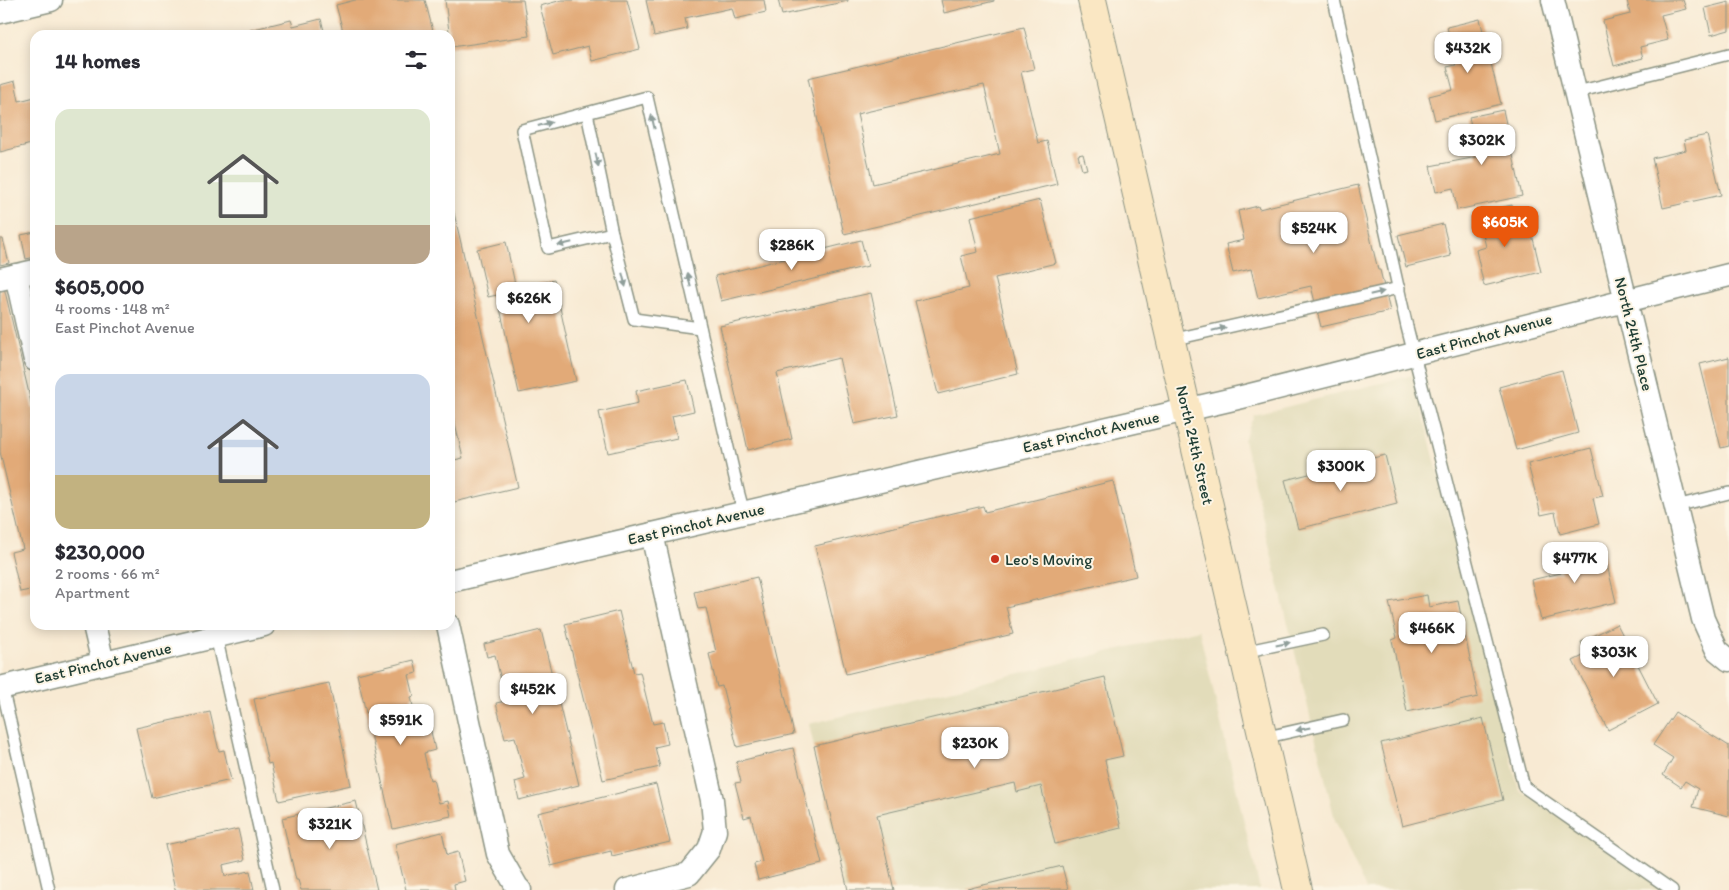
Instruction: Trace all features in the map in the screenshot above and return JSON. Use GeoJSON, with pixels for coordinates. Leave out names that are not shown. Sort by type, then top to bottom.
{"type":"FeatureCollection","features":[{"type":"Feature","properties":{"kind":"main road","name":"North 24th Street"},"geometry":{"type":"LineString","coordinates":[[1092,0],[1298,890]]}},
{"type":"Feature","properties":{"kind":"street"},"geometry":{"type":"LineString","coordinates":[[0,12],[51,0]]}},
{"type":"Feature","properties":{"kind":"street","name":"North 24th Place"},"geometry":{"type":"LineString","coordinates":[[1553,0],[1577,92],[1625,300],[1703,619],[1717,650],[1729,660]]}},
{"type":"Feature","properties":{"kind":"street"},"geometry":{"type":"LineString","coordinates":[[17,275],[30,336]]}},
{"type":"Feature","properties":{"kind":"street","name":"East Pinchot Avenue"},"geometry":{"type":"LineString","coordinates":[[455,580],[1187,410],[1729,275]]}},
{"type":"Feature","properties":{"kind":"street"},"geometry":{"type":"LineString","coordinates":[[627,890],[689,874],[709,849],[715,831],[712,800],[652,534]]}},
{"type":"Feature","properties":{"kind":"street"},"geometry":{"type":"LineString","coordinates":[[95,630],[103,663]]}},
{"type":"Feature","properties":{"kind":"street","name":"East Pinchot Avenue"},"geometry":{"type":"LineString","coordinates":[[1,687],[242,630]]}},
{"type":"Feature","properties":{"kind":"street"},"geometry":{"type":"LineString","coordinates":[[449,630],[498,854],[516,887],[520,890]]}},
{"type":"Feature","properties":{"kind":"lane"},"geometry":{"type":"LineString","coordinates":[[1334,0],[1414,355],[1524,787],[1672,890]]}},
{"type":"Feature","properties":{"kind":"lane"},"geometry":{"type":"LineString","coordinates":[[1577,92],[1729,54]]}},
{"type":"Feature","properties":{"kind":"lane"},"geometry":{"type":"LineString","coordinates":[[612,233],[548,248],[522,130],[647,97],[744,513]]}},
{"type":"Feature","properties":{"kind":"lane"},"geometry":{"type":"LineString","coordinates":[[587,113],[612,233],[634,319],[700,328]]}},
{"type":"Feature","properties":{"kind":"lane"},"geometry":{"type":"LineString","coordinates":[[1171,340],[1399,288]]}},
{"type":"Feature","properties":{"kind":"lane"},"geometry":{"type":"LineString","coordinates":[[1676,506],[1729,493]]}},
{"type":"Feature","properties":{"kind":"lane"},"geometry":{"type":"LineString","coordinates":[[1243,652],[1322,635]]}},
{"type":"Feature","properties":{"kind":"lane"},"geometry":{"type":"LineString","coordinates":[[216,636],[273,890]]}},
{"type":"Feature","properties":{"kind":"lane"},"geometry":{"type":"LineString","coordinates":[[1,687],[49,890]]}},
{"type":"Feature","properties":{"kind":"lane"},"geometry":{"type":"LineString","coordinates":[[1263,738],[1343,720]]}},
{"type":"Feature","properties":{"kind":"shaded area"},"geometry":{"type":"Polygon","coordinates":[[[1413,375],[1519,790],[1668,890],[1366,890],[1335,820],[1244,440],[1254,415],[1413,375]]]}},
{"type":"Feature","properties":{"kind":"shaded area"},"geometry":{"type":"Polygon","coordinates":[[[1199,630],[1260,890],[845,890],[809,724],[1199,630]]]}},
{"type":"Feature","properties":{"kind":"building"},"geometry":{"type":"Polygon","coordinates":[[[355,0],[425,0],[433,30],[343,30],[336,5],[355,0]]]}},
{"type":"Feature","properties":{"kind":"building"},"geometry":{"type":"Polygon","coordinates":[[[445,0],[523,0],[529,36],[455,46],[455,30],[449,30],[445,0]]]}},
{"type":"Feature","properties":{"kind":"building"},"geometry":{"type":"Polygon","coordinates":[[[562,0],[627,0],[640,49],[592,61],[588,46],[553,55],[540,6],[562,0]]]}},
{"type":"Feature","properties":{"kind":"building"},"geometry":{"type":"Polygon","coordinates":[[[646,0],[764,0],[766,12],[735,19],[732,8],[685,18],[687,29],[654,36],[646,0]]]}},
{"type":"Feature","properties":{"kind":"building"},"geometry":{"type":"Polygon","coordinates":[[[778,0],[848,0],[848,1],[782,15],[778,0]]]}},
{"type":"Feature","properties":{"kind":"building"},"geometry":{"type":"Polygon","coordinates":[[[941,0],[994,0],[994,1],[944,13],[941,0]]]}},
{"type":"Feature","properties":{"kind":"building"},"geometry":{"type":"Polygon","coordinates":[[[1627,0],[1683,0],[1686,9],[1661,15],[1668,40],[1640,47],[1643,58],[1614,66],[1603,21],[1630,14],[1627,0]]]}},
{"type":"Feature","properties":{"kind":"building"},"geometry":{"type":"Polygon","coordinates":[[[1729,2],[1729,30],[1711,35],[1705,8],[1729,2]]]}},
{"type":"Feature","properties":{"kind":"building"},"geometry":{"type":"Polygon","coordinates":[[[321,19],[324,30],[250,30],[291,20],[293,26],[321,19]]]}},
{"type":"Feature","properties":{"kind":"building"},"geometry":{"type":"Polygon","coordinates":[[[1480,19],[1501,104],[1435,120],[1429,96],[1453,90],[1447,67],[1456,65],[1447,27],[1480,19]]]}},
{"type":"Feature","properties":{"kind":"building"},"geometry":{"type":"Polygon","coordinates":[[[1024,27],[1034,69],[1021,72],[1038,143],[1047,141],[1057,184],[844,234],[808,78],[1024,27]],[[984,85],[857,114],[873,184],[1000,154],[984,85]]]}},
{"type":"Feature","properties":{"kind":"building"},"geometry":{"type":"Polygon","coordinates":[[[15,81],[19,101],[30,98],[30,144],[0,152],[0,85],[15,81]]]}},
{"type":"Feature","properties":{"kind":"building"},"geometry":{"type":"Polygon","coordinates":[[[1503,110],[1522,196],[1457,210],[1453,188],[1436,192],[1430,166],[1477,157],[1469,117],[1503,110]]]}},
{"type":"Feature","properties":{"kind":"building"},"geometry":{"type":"Polygon","coordinates":[[[1707,135],[1721,195],[1663,208],[1652,158],[1686,150],[1684,140],[1707,135]]]}},
{"type":"Feature","properties":{"kind":"building"},"geometry":{"type":"Polygon","coordinates":[[[1083,154],[1087,169],[1082,170],[1078,155],[1083,154]]]}},
{"type":"Feature","properties":{"kind":"building"},"geometry":{"type":"Polygon","coordinates":[[[1358,185],[1378,270],[1380,270],[1390,311],[1321,327],[1311,286],[1258,298],[1251,269],[1233,273],[1226,244],[1244,240],[1238,211],[1258,206],[1259,209],[1358,185]]]}},
{"type":"Feature","properties":{"kind":"building"},"geometry":{"type":"Polygon","coordinates":[[[1040,200],[1056,263],[995,278],[1018,374],[938,394],[915,301],[969,288],[961,256],[978,252],[970,217],[1040,200]]]}},
{"type":"Feature","properties":{"kind":"building"},"geometry":{"type":"Polygon","coordinates":[[[1512,205],[1518,233],[1531,230],[1541,272],[1484,286],[1476,250],[1486,247],[1478,213],[1512,205]]]}},
{"type":"Feature","properties":{"kind":"building"},"geometry":{"type":"Polygon","coordinates":[[[455,217],[518,487],[455,502],[455,460],[463,458],[455,424],[455,217]]]}},
{"type":"Feature","properties":{"kind":"building"},"geometry":{"type":"Polygon","coordinates":[[[1443,224],[1451,256],[1406,267],[1398,235],[1443,224]]]}},
{"type":"Feature","properties":{"kind":"building"},"geometry":{"type":"Polygon","coordinates":[[[30,233],[30,258],[26,259],[21,235],[30,233]]]}},
{"type":"Feature","properties":{"kind":"building"},"geometry":{"type":"Polygon","coordinates":[[[0,239],[3,239],[9,263],[0,265],[0,239]]]}},
{"type":"Feature","properties":{"kind":"building"},"geometry":{"type":"Polygon","coordinates":[[[861,240],[868,266],[721,301],[715,276],[861,240]]]}},
{"type":"Feature","properties":{"kind":"building"},"geometry":{"type":"Polygon","coordinates":[[[506,242],[516,289],[554,280],[576,381],[519,393],[497,295],[488,297],[477,249],[506,242]]]}},
{"type":"Feature","properties":{"kind":"building"},"geometry":{"type":"Polygon","coordinates":[[[4,287],[30,398],[30,590],[20,592],[11,552],[23,549],[0,452],[0,288],[4,287]]]}},
{"type":"Feature","properties":{"kind":"building"},"geometry":{"type":"Polygon","coordinates":[[[871,293],[898,415],[854,424],[839,358],[777,373],[792,439],[748,450],[720,326],[871,293]]]}},
{"type":"Feature","properties":{"kind":"building"},"geometry":{"type":"Polygon","coordinates":[[[1729,357],[1729,446],[1721,448],[1700,364],[1729,357]]]}},
{"type":"Feature","properties":{"kind":"building"},"geometry":{"type":"Polygon","coordinates":[[[1562,370],[1578,433],[1516,450],[1499,387],[1562,370]]]}},
{"type":"Feature","properties":{"kind":"building"},"geometry":{"type":"Polygon","coordinates":[[[687,380],[694,411],[672,416],[677,438],[608,453],[599,412],[638,403],[636,391],[687,380]]]}},
{"type":"Feature","properties":{"kind":"building"},"geometry":{"type":"Polygon","coordinates":[[[1591,448],[1603,496],[1593,498],[1599,524],[1560,534],[1555,512],[1541,515],[1528,464],[1591,448]]]}},
{"type":"Feature","properties":{"kind":"building"},"geometry":{"type":"Polygon","coordinates":[[[1385,455],[1397,504],[1298,529],[1285,480],[1385,455]]]}},
{"type":"Feature","properties":{"kind":"building"},"geometry":{"type":"Polygon","coordinates":[[[1113,481],[1136,576],[1006,607],[1013,634],[846,674],[815,546],[983,506],[985,512],[1113,481]]]}},
{"type":"Feature","properties":{"kind":"building"},"geometry":{"type":"Polygon","coordinates":[[[1602,544],[1616,602],[1541,620],[1531,580],[1561,573],[1557,556],[1602,544]]]}},
{"type":"Feature","properties":{"kind":"building"},"geometry":{"type":"Polygon","coordinates":[[[757,577],[794,734],[737,747],[722,686],[717,687],[709,654],[716,652],[706,608],[698,609],[694,592],[757,577]]]}},
{"type":"Feature","properties":{"kind":"building"},"geometry":{"type":"Polygon","coordinates":[[[1427,595],[1429,607],[1458,601],[1478,697],[1407,712],[1392,640],[1397,638],[1389,602],[1427,595]]]}},
{"type":"Feature","properties":{"kind":"building"},"geometry":{"type":"Polygon","coordinates":[[[619,611],[634,673],[640,672],[653,724],[663,722],[668,744],[655,747],[660,767],[603,780],[565,624],[619,611]]]}},
{"type":"Feature","properties":{"kind":"building"},"geometry":{"type":"Polygon","coordinates":[[[1617,624],[1658,704],[1608,730],[1573,661],[1587,654],[1581,642],[1617,624]]]}},
{"type":"Feature","properties":{"kind":"building"},"geometry":{"type":"Polygon","coordinates":[[[541,630],[579,785],[519,800],[515,782],[525,779],[515,737],[505,739],[496,703],[506,701],[495,655],[487,657],[484,644],[541,630]]]}},
{"type":"Feature","properties":{"kind":"building"},"geometry":{"type":"Polygon","coordinates":[[[414,660],[417,673],[409,675],[414,696],[411,697],[417,725],[429,722],[435,750],[424,753],[430,780],[433,779],[439,803],[448,801],[451,816],[393,829],[357,674],[414,660]]]}},
{"type":"Feature","properties":{"kind":"building"},"geometry":{"type":"Polygon","coordinates":[[[1105,677],[1123,756],[1105,760],[1121,828],[1055,844],[1041,786],[1017,792],[1015,783],[877,815],[894,890],[848,890],[814,746],[1105,677]]]}},
{"type":"Feature","properties":{"kind":"building"},"geometry":{"type":"Polygon","coordinates":[[[329,683],[351,785],[279,801],[271,763],[268,764],[254,699],[329,683]]]}},
{"type":"Feature","properties":{"kind":"building"},"geometry":{"type":"Polygon","coordinates":[[[210,712],[219,751],[224,750],[231,780],[152,798],[136,728],[210,712]]]}},
{"type":"Feature","properties":{"kind":"building"},"geometry":{"type":"Polygon","coordinates":[[[1675,712],[1729,746],[1729,816],[1693,807],[1698,789],[1685,781],[1681,787],[1663,775],[1673,758],[1653,745],[1675,712]]]}},
{"type":"Feature","properties":{"kind":"building"},"geometry":{"type":"Polygon","coordinates":[[[1483,718],[1503,800],[1402,826],[1381,743],[1483,718]]]}},
{"type":"Feature","properties":{"kind":"building"},"geometry":{"type":"Polygon","coordinates":[[[793,748],[822,864],[758,880],[754,864],[762,862],[751,816],[744,818],[735,783],[741,782],[736,762],[793,748]]]}},
{"type":"Feature","properties":{"kind":"building"},"geometry":{"type":"Polygon","coordinates":[[[656,784],[670,842],[612,856],[611,851],[551,866],[538,813],[656,784]]]}},
{"type":"Feature","properties":{"kind":"building"},"geometry":{"type":"Polygon","coordinates":[[[356,801],[377,890],[301,890],[298,880],[296,880],[282,818],[356,801]]]}},
{"type":"Feature","properties":{"kind":"building"},"geometry":{"type":"Polygon","coordinates":[[[238,829],[245,860],[223,865],[225,876],[250,871],[254,890],[175,890],[165,845],[238,829]]]}},
{"type":"Feature","properties":{"kind":"building"},"geometry":{"type":"Polygon","coordinates":[[[442,832],[447,855],[458,852],[465,881],[454,884],[455,890],[406,890],[395,844],[442,832]]]}},
{"type":"Feature","properties":{"kind":"building"},"geometry":{"type":"Polygon","coordinates":[[[1062,866],[1068,889],[967,890],[967,889],[1062,866]]]}},
{"type":"Feature","properties":{"kind":"place","name":"Leo's Moving"},"geometry":{"type":"Point","coordinates":[995,559]}}]}
